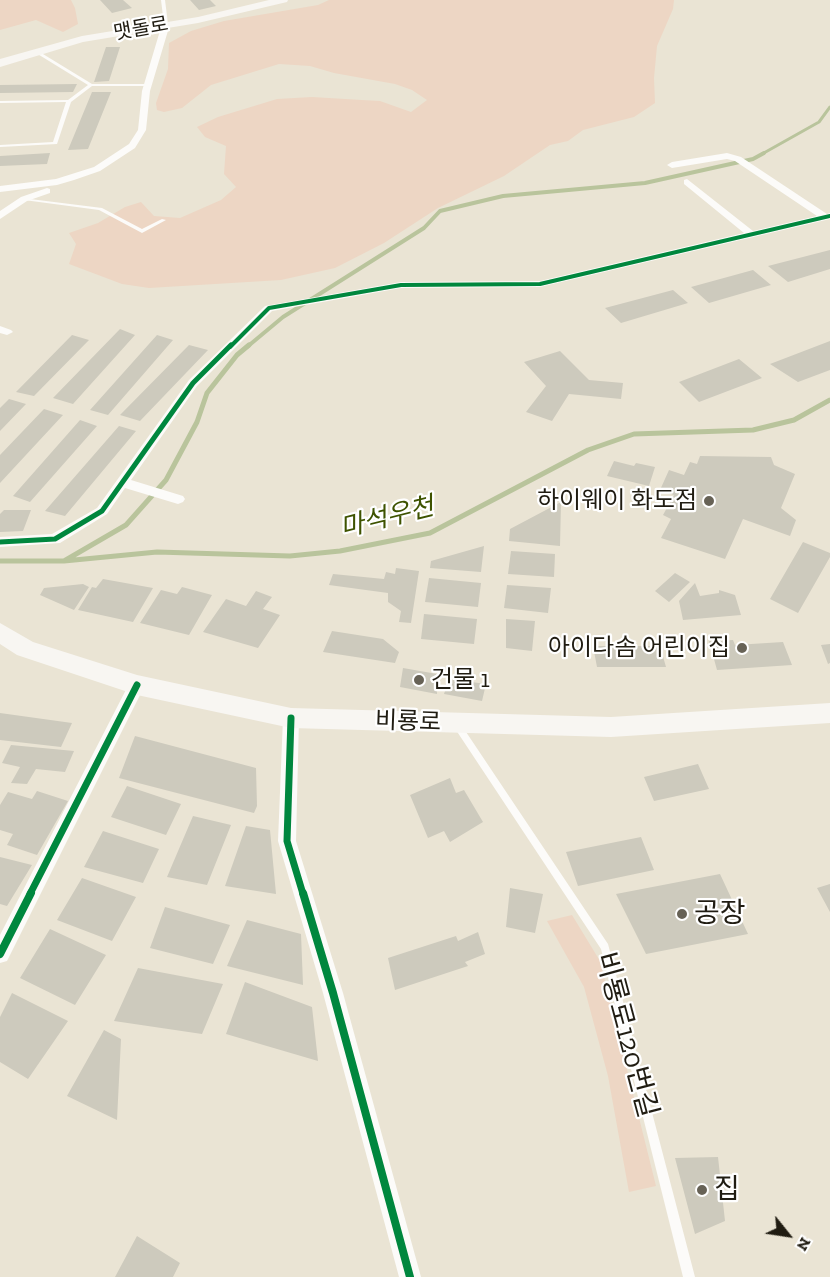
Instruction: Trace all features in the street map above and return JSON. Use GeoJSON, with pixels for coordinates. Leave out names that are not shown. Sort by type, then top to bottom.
{"type":"FeatureCollection","features":[{"type":"Feature","properties":{"kind":"main road","name":"맷돌로"},"geometry":{"type":"LineString","coordinates":[[0,63],[82,39],[231,13],[283,0]]}},
{"type":"Feature","properties":{"kind":"main road","name":"비룡로"},"geometry":{"type":"LineString","coordinates":[[0,632],[25,649],[137,685],[291,718],[611,727],[830,712]]}},
{"type":"Feature","properties":{"kind":"street"},"geometry":{"type":"LineString","coordinates":[[0,189],[57,182],[97,169],[117,158],[137,141],[141,130],[147,85],[166,24]]}},
{"type":"Feature","properties":{"kind":"street"},"geometry":{"type":"LineString","coordinates":[[672,165],[727,156],[738,159],[828,217]]}},
{"type":"Feature","properties":{"kind":"street"},"geometry":{"type":"LineString","coordinates":[[0,216],[24,199],[58,188],[57,182]]}},
{"type":"Feature","properties":{"kind":"street"},"geometry":{"type":"LineString","coordinates":[[687,182],[752,235]]}},
{"type":"Feature","properties":{"kind":"street"},"geometry":{"type":"LineString","coordinates":[[0,543],[55,539],[102,511],[193,383],[269,308],[402,285],[540,284],[828,217]]}},
{"type":"Feature","properties":{"kind":"street"},"geometry":{"type":"LineString","coordinates":[[124,483],[172,497]]}},
{"type":"Feature","properties":{"kind":"street"},"geometry":{"type":"LineString","coordinates":[[0,954],[137,685]]}},
{"type":"Feature","properties":{"kind":"street"},"geometry":{"type":"LineString","coordinates":[[291,718],[287,841],[333,993],[410,1277]]}},
{"type":"Feature","properties":{"kind":"lane"},"geometry":{"type":"LineString","coordinates":[[163,0],[166,24]]}},
{"type":"Feature","properties":{"kind":"lane"},"geometry":{"type":"LineString","coordinates":[[37,52],[91,85],[147,85]]}},
{"type":"Feature","properties":{"kind":"lane"},"geometry":{"type":"LineString","coordinates":[[0,146],[55,142],[69,101],[91,85]]}},
{"type":"Feature","properties":{"kind":"lane"},"geometry":{"type":"LineString","coordinates":[[0,102],[69,101]]}},
{"type":"Feature","properties":{"kind":"lane"},"geometry":{"type":"LineString","coordinates":[[24,199],[100,209],[142,231],[164,220]]}},
{"type":"Feature","properties":{"kind":"lane","name":"비룡로120번길"},"geometry":{"type":"LineString","coordinates":[[456,724],[605,947],[690,1277]]}},
{"type":"Feature","properties":{"kind":"shaded area"},"geometry":{"type":"Polygon","coordinates":[[[0,0],[71,0],[78,24],[63,32],[36,20],[0,30],[0,0]]]}},
{"type":"Feature","properties":{"kind":"shaded area"},"geometry":{"type":"Polygon","coordinates":[[[329,0],[674,0],[673,9],[657,46],[654,78],[655,103],[634,117],[583,130],[568,141],[550,145],[504,176],[438,208],[384,243],[335,268],[281,280],[149,288],[122,284],[69,264],[76,244],[69,233],[98,223],[125,207],[141,202],[154,216],[180,218],[221,200],[236,187],[224,174],[226,146],[205,137],[197,127],[218,117],[277,99],[312,97],[380,101],[411,112],[427,100],[412,90],[395,84],[334,73],[310,66],[279,64],[211,85],[182,108],[164,112],[157,110],[156,103],[168,69],[169,43],[191,31],[224,21],[318,5],[329,0]]]}},
{"type":"Feature","properties":{"kind":"shaded area"},"geometry":{"type":"Polygon","coordinates":[[[572,915],[600,961],[656,1186],[629,1192],[608,1076],[584,987],[547,921],[572,915]]]}},
{"type":"Feature","properties":{"kind":"building"},"geometry":{"type":"Polygon","coordinates":[[[100,0],[123,0],[132,8],[112,13],[100,0]]]}},
{"type":"Feature","properties":{"kind":"building"},"geometry":{"type":"Polygon","coordinates":[[[190,0],[210,0],[216,6],[199,10],[190,0]]]}},
{"type":"Feature","properties":{"kind":"building"},"geometry":{"type":"Polygon","coordinates":[[[106,47],[120,47],[109,81],[94,82],[106,47]]]}},
{"type":"Feature","properties":{"kind":"building"},"geometry":{"type":"Polygon","coordinates":[[[77,84],[73,92],[0,93],[0,85],[77,84]]]}},
{"type":"Feature","properties":{"kind":"building"},"geometry":{"type":"Polygon","coordinates":[[[92,92],[111,92],[88,149],[68,150],[92,92]]]}},
{"type":"Feature","properties":{"kind":"building"},"geometry":{"type":"Polygon","coordinates":[[[50,153],[47,164],[0,166],[0,156],[50,153]]]}},
{"type":"Feature","properties":{"kind":"building"},"geometry":{"type":"Polygon","coordinates":[[[830,250],[830,269],[788,282],[768,266],[830,250]]]}},
{"type":"Feature","properties":{"kind":"building"},"geometry":{"type":"Polygon","coordinates":[[[753,270],[771,285],[709,303],[691,287],[753,270]]]}},
{"type":"Feature","properties":{"kind":"building"},"geometry":{"type":"Polygon","coordinates":[[[673,290],[688,303],[621,323],[605,308],[673,290]]]}},
{"type":"Feature","properties":{"kind":"building"},"geometry":{"type":"Polygon","coordinates":[[[120,329],[135,335],[73,404],[53,398],[120,329]]]}},
{"type":"Feature","properties":{"kind":"building"},"geometry":{"type":"Polygon","coordinates":[[[72,335],[89,340],[34,396],[16,392],[72,335]]]}},
{"type":"Feature","properties":{"kind":"building"},"geometry":{"type":"Polygon","coordinates":[[[157,335],[173,340],[108,415],[90,410],[157,335]]]}},
{"type":"Feature","properties":{"kind":"building"},"geometry":{"type":"Polygon","coordinates":[[[830,341],[830,370],[798,382],[770,364],[830,341]]]}},
{"type":"Feature","properties":{"kind":"building"},"geometry":{"type":"Polygon","coordinates":[[[189,345],[208,350],[140,421],[120,415],[189,345]]]}},
{"type":"Feature","properties":{"kind":"building"},"geometry":{"type":"Polygon","coordinates":[[[560,351],[589,380],[623,383],[621,399],[569,394],[552,421],[526,412],[546,386],[524,362],[560,351]]]}},
{"type":"Feature","properties":{"kind":"building"},"geometry":{"type":"Polygon","coordinates":[[[739,359],[762,378],[699,402],[679,382],[739,359]]]}},
{"type":"Feature","properties":{"kind":"building"},"geometry":{"type":"Polygon","coordinates":[[[9,399],[26,404],[0,431],[0,408],[9,399]]]}},
{"type":"Feature","properties":{"kind":"building"},"geometry":{"type":"Polygon","coordinates":[[[44,409],[63,415],[0,483],[0,455],[44,409]]]}},
{"type":"Feature","properties":{"kind":"building"},"geometry":{"type":"Polygon","coordinates":[[[80,420],[97,426],[30,502],[13,496],[80,420]]]}},
{"type":"Feature","properties":{"kind":"building"},"geometry":{"type":"Polygon","coordinates":[[[119,426],[136,431],[65,516],[45,511],[119,426]]]}},
{"type":"Feature","properties":{"kind":"building"},"geometry":{"type":"Polygon","coordinates":[[[700,456],[771,457],[774,465],[795,474],[781,508],[796,520],[790,536],[743,519],[725,559],[661,538],[671,519],[663,515],[674,495],[660,490],[669,470],[684,475],[690,462],[697,464],[700,456]]]}},
{"type":"Feature","properties":{"kind":"building"},"geometry":{"type":"Polygon","coordinates":[[[614,461],[634,466],[636,463],[655,467],[649,486],[607,476],[614,461]]]}},
{"type":"Feature","properties":{"kind":"building"},"geometry":{"type":"Polygon","coordinates":[[[561,502],[560,546],[509,541],[510,529],[561,502]]]}},
{"type":"Feature","properties":{"kind":"building"},"geometry":{"type":"Polygon","coordinates":[[[4,510],[31,510],[23,531],[0,532],[0,514],[4,510]]]}},
{"type":"Feature","properties":{"kind":"building"},"geometry":{"type":"Polygon","coordinates":[[[803,542],[830,553],[830,557],[798,613],[770,599],[803,542]]]}},
{"type":"Feature","properties":{"kind":"building"},"geometry":{"type":"Polygon","coordinates":[[[484,546],[481,572],[430,568],[431,561],[484,546]]]}},
{"type":"Feature","properties":{"kind":"building"},"geometry":{"type":"Polygon","coordinates":[[[511,551],[555,554],[554,577],[508,574],[511,551]]]}},
{"type":"Feature","properties":{"kind":"building"},"geometry":{"type":"Polygon","coordinates":[[[396,568],[419,571],[411,623],[399,622],[401,611],[388,602],[388,593],[329,585],[333,574],[384,579],[386,572],[395,574],[396,568]]]}},
{"type":"Feature","properties":{"kind":"building"},"geometry":{"type":"Polygon","coordinates":[[[675,573],[690,582],[669,602],[655,591],[675,573]]]}},
{"type":"Feature","properties":{"kind":"building"},"geometry":{"type":"Polygon","coordinates":[[[429,578],[481,583],[478,607],[425,602],[429,578]]]}},
{"type":"Feature","properties":{"kind":"building"},"geometry":{"type":"Polygon","coordinates":[[[103,579],[153,588],[133,622],[78,610],[92,587],[96,588],[103,579]]]}},
{"type":"Feature","properties":{"kind":"building"},"geometry":{"type":"Polygon","coordinates":[[[695,583],[700,596],[719,593],[719,590],[735,595],[741,615],[683,620],[679,601],[695,583]]]}},
{"type":"Feature","properties":{"kind":"building"},"geometry":{"type":"Polygon","coordinates":[[[83,584],[89,587],[74,610],[40,595],[44,588],[83,584]]]}},
{"type":"Feature","properties":{"kind":"building"},"geometry":{"type":"Polygon","coordinates":[[[507,585],[551,588],[548,613],[504,608],[507,585]]]}},
{"type":"Feature","properties":{"kind":"building"},"geometry":{"type":"Polygon","coordinates":[[[182,587],[212,595],[189,635],[140,623],[161,590],[177,594],[182,587]]]}},
{"type":"Feature","properties":{"kind":"building"},"geometry":{"type":"Polygon","coordinates":[[[256,591],[272,597],[263,609],[280,615],[258,648],[203,632],[226,599],[246,606],[256,591]]]}},
{"type":"Feature","properties":{"kind":"building"},"geometry":{"type":"Polygon","coordinates":[[[424,614],[477,619],[474,644],[421,639],[424,614]]]}},
{"type":"Feature","properties":{"kind":"building"},"geometry":{"type":"Polygon","coordinates":[[[506,619],[535,621],[532,651],[506,648],[506,619]]]}},
{"type":"Feature","properties":{"kind":"building"},"geometry":{"type":"Polygon","coordinates":[[[332,631],[383,639],[399,652],[395,663],[323,652],[332,631]]]}},
{"type":"Feature","properties":{"kind":"building"},"geometry":{"type":"Polygon","coordinates":[[[733,640],[735,645],[783,642],[792,665],[717,670],[709,641],[733,640]]]}},
{"type":"Feature","properties":{"kind":"building"},"geometry":{"type":"Polygon","coordinates":[[[830,644],[830,663],[828,664],[821,645],[830,644]]]}},
{"type":"Feature","properties":{"kind":"building"},"geometry":{"type":"Polygon","coordinates":[[[593,646],[660,646],[666,667],[597,667],[593,646]]]}},
{"type":"Feature","properties":{"kind":"building","name":"건물 1"},"geometry":{"type":"Polygon","coordinates":[[[403,668],[437,674],[437,694],[400,687],[403,668]]]}},
{"type":"Feature","properties":{"kind":"building"},"geometry":{"type":"Polygon","coordinates":[[[449,679],[486,684],[482,701],[444,694],[449,679]]]}},
{"type":"Feature","properties":{"kind":"building"},"geometry":{"type":"Polygon","coordinates":[[[0,713],[72,723],[61,747],[0,740],[0,713]]]}},
{"type":"Feature","properties":{"kind":"building"},"geometry":{"type":"Polygon","coordinates":[[[135,736],[256,768],[257,806],[254,813],[119,778],[135,736]]]}},
{"type":"Feature","properties":{"kind":"building"},"geometry":{"type":"Polygon","coordinates":[[[11,745],[74,751],[65,772],[36,769],[27,784],[11,783],[20,767],[2,763],[11,745]]]}},
{"type":"Feature","properties":{"kind":"building"},"geometry":{"type":"Polygon","coordinates":[[[698,764],[709,789],[654,801],[644,777],[698,764]]]}},
{"type":"Feature","properties":{"kind":"building"},"geometry":{"type":"Polygon","coordinates":[[[450,778],[456,793],[464,790],[483,822],[450,842],[444,831],[428,838],[410,795],[450,778]]]}},
{"type":"Feature","properties":{"kind":"building"},"geometry":{"type":"Polygon","coordinates":[[[127,786],[181,804],[166,835],[111,817],[127,786]]]}},
{"type":"Feature","properties":{"kind":"building"},"geometry":{"type":"Polygon","coordinates":[[[37,791],[68,801],[37,855],[7,845],[13,834],[0,830],[0,805],[8,792],[32,799],[37,791]]]}},
{"type":"Feature","properties":{"kind":"building"},"geometry":{"type":"Polygon","coordinates":[[[193,816],[231,825],[207,885],[167,877],[193,816]]]}},
{"type":"Feature","properties":{"kind":"building"},"geometry":{"type":"Polygon","coordinates":[[[246,826],[270,830],[276,894],[225,886],[246,826]]]}},
{"type":"Feature","properties":{"kind":"building"},"geometry":{"type":"Polygon","coordinates":[[[103,831],[159,849],[143,883],[84,867],[103,831]]]}},
{"type":"Feature","properties":{"kind":"building"},"geometry":{"type":"Polygon","coordinates":[[[641,837],[654,870],[578,886],[566,852],[641,837]]]}},
{"type":"Feature","properties":{"kind":"building"},"geometry":{"type":"Polygon","coordinates":[[[0,857],[32,865],[7,906],[0,904],[0,857]]]}},
{"type":"Feature","properties":{"kind":"building","name":"공장"},"geometry":{"type":"Polygon","coordinates":[[[720,874],[748,934],[646,954],[616,894],[720,874]]]}},
{"type":"Feature","properties":{"kind":"building"},"geometry":{"type":"Polygon","coordinates":[[[82,878],[136,897],[112,941],[57,920],[82,878]]]}},
{"type":"Feature","properties":{"kind":"building"},"geometry":{"type":"Polygon","coordinates":[[[830,884],[830,912],[817,888],[830,884]]]}},
{"type":"Feature","properties":{"kind":"building"},"geometry":{"type":"Polygon","coordinates":[[[510,888],[543,894],[535,933],[506,927],[510,888]]]}},
{"type":"Feature","properties":{"kind":"building"},"geometry":{"type":"Polygon","coordinates":[[[165,907],[230,925],[213,964],[150,948],[165,907]]]}},
{"type":"Feature","properties":{"kind":"building"},"geometry":{"type":"Polygon","coordinates":[[[247,920],[301,934],[303,985],[227,966],[247,920]]]}},
{"type":"Feature","properties":{"kind":"building"},"geometry":{"type":"Polygon","coordinates":[[[50,929],[106,955],[75,1005],[20,978],[50,929]]]}},
{"type":"Feature","properties":{"kind":"building"},"geometry":{"type":"Polygon","coordinates":[[[478,932],[485,954],[465,962],[468,966],[395,990],[388,958],[456,936],[458,941],[478,932]]]}},
{"type":"Feature","properties":{"kind":"building"},"geometry":{"type":"Polygon","coordinates":[[[138,968],[223,984],[202,1034],[114,1021],[138,968]]]}},
{"type":"Feature","properties":{"kind":"building"},"geometry":{"type":"Polygon","coordinates":[[[245,982],[312,1007],[318,1061],[226,1034],[245,982]]]}},
{"type":"Feature","properties":{"kind":"building"},"geometry":{"type":"Polygon","coordinates":[[[12,993],[68,1021],[28,1079],[0,1062],[0,1017],[12,993]]]}},
{"type":"Feature","properties":{"kind":"building"},"geometry":{"type":"Polygon","coordinates":[[[104,1030],[121,1039],[117,1120],[67,1096],[104,1030]]]}},
{"type":"Feature","properties":{"kind":"building","name":"집"},"geometry":{"type":"Polygon","coordinates":[[[718,1157],[725,1221],[695,1234],[675,1158],[718,1157]]]}},
{"type":"Feature","properties":{"kind":"building"},"geometry":{"type":"Polygon","coordinates":[[[137,1236],[180,1263],[173,1277],[115,1277],[137,1236]]]}},
{"type":"Feature","properties":{"kind":"waterway"},"geometry":{"type":"LineString","coordinates":[[762,154],[819,122],[830,107]]}},
{"type":"Feature","properties":{"kind":"waterway"},"geometry":{"type":"LineString","coordinates":[[247,347],[283,317],[424,228],[440,211],[503,196],[645,183],[753,159],[764,153]]}},
{"type":"Feature","properties":{"kind":"waterway"},"geometry":{"type":"LineString","coordinates":[[64,561],[126,525],[166,480],[197,422],[207,393],[237,355],[249,345]]}},
{"type":"Feature","properties":{"kind":"waterway","name":"마석우천"},"geometry":{"type":"LineString","coordinates":[[64,561],[157,552],[290,556],[340,551],[430,533],[588,450],[634,434],[753,430],[794,420],[830,400]]}},
{"type":"Feature","properties":{"kind":"waterway","name":"마석우천"},"geometry":{"type":"LineString","coordinates":[[0,561],[64,561]]}},
{"type":"Feature","properties":{"kind":"cycle path"},"geometry":{"type":"LineString","coordinates":[[0,542],[55,539],[102,511],[193,383],[269,308],[401,285],[540,284],[830,216]]}},
{"type":"Feature","properties":{"kind":"cycle path"},"geometry":{"type":"LineString","coordinates":[[0,954],[137,685]]}},
{"type":"Feature","properties":{"kind":"cycle path"},"geometry":{"type":"LineString","coordinates":[[291,718],[287,841],[333,993],[410,1277]]}},
{"type":"Feature","properties":{"kind":"place","name":"하이웨이 화도점"},"geometry":{"type":"Point","coordinates":[709,501]}},
{"type":"Feature","properties":{"kind":"place","name":"아이다솜 어린이집"},"geometry":{"type":"Point","coordinates":[742,648]}},
{"type":"Feature","properties":{"kind":"place","name":"건물 1"},"geometry":{"type":"Point","coordinates":[419,680]}},
{"type":"Feature","properties":{"kind":"place","name":"공장"},"geometry":{"type":"Point","coordinates":[682,914]}},
{"type":"Feature","properties":{"kind":"place","name":"집"},"geometry":{"type":"Point","coordinates":[702,1190]}}]}
